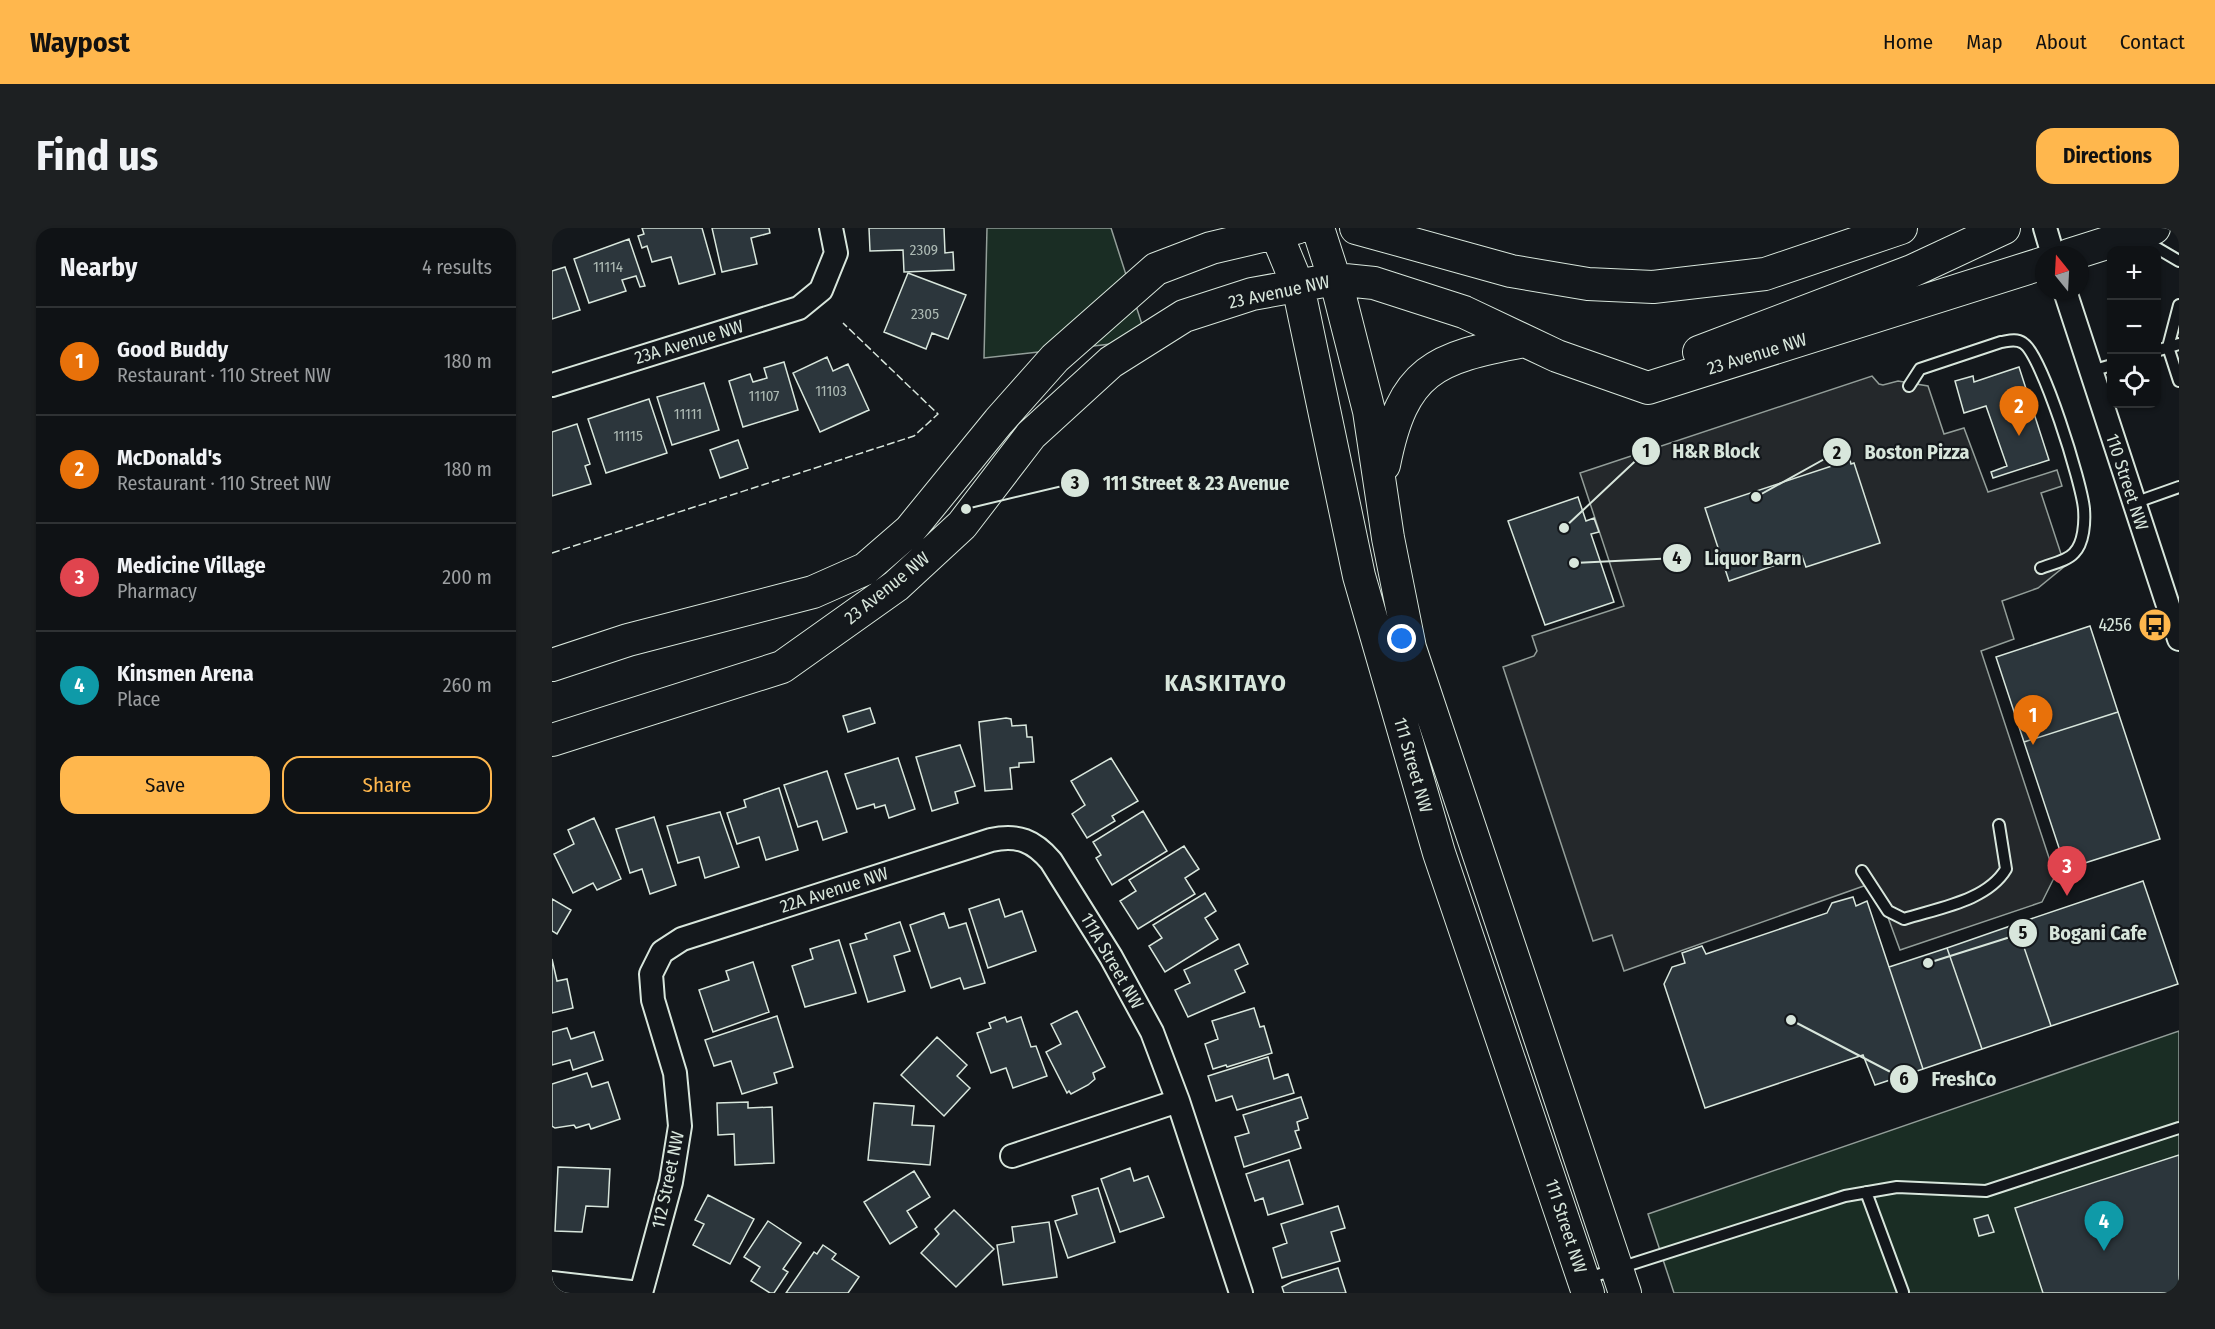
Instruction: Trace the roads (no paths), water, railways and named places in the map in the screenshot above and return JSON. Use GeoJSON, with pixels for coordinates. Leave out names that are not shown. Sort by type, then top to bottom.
{"type":"FeatureCollection","features":[{"type":"Feature","properties":{"kind":"main road","name":"111 Street NW"},"geometry":{"type":"LineString","coordinates":[[1318,228],[1335,279],[1369,411],[1388,538],[1410,648],[1621,1281]]}},
{"type":"Feature","properties":{"kind":"main road"},"geometry":{"type":"LineString","coordinates":[[1356,228],[1511,271],[1588,284],[1653,287],[1765,274],[1901,228]]}},
{"type":"Feature","properties":{"kind":"main road"},"geometry":{"type":"LineString","coordinates":[[1669,382],[1678,360],[1912,271],[2004,228]]}},
{"type":"Feature","properties":{"kind":"main road","name":"111 Street NW"},"geometry":{"type":"LineString","coordinates":[[1282,230],[1298,286],[1359,576],[1439,853],[1586,1286]]}},
{"type":"Feature","properties":{"kind":"main road","name":"23 Avenue NW"},"geometry":{"type":"LineString","coordinates":[[552,665],[628,640],[813,592],[865,569],[910,530],[999,421],[1055,358],[1156,269],[1211,248],[1282,230]]}},
{"type":"Feature","properties":{"kind":"main road"},"geometry":{"type":"LineString","coordinates":[[2089,249],[2144,231]]}},
{"type":"Feature","properties":{"kind":"main road","name":"23 Avenue NW"},"geometry":{"type":"LineString","coordinates":[[552,740],[782,667],[896,585],[953,532],[1031,435],[1111,362],[1184,316],[1252,294],[1335,279],[1374,284],[1464,312],[1557,356],[1648,388],[2035,266]]}},
{"type":"Feature","properties":{"kind":"main road"},"geometry":{"type":"LineString","coordinates":[[1381,481],[1391,429],[1401,403],[1430,369],[1466,352],[1525,341]]}},
{"type":"Feature","properties":{"kind":"street","name":"23A Avenue NW"},"geometry":{"type":"LineString","coordinates":[[552,385],[799,308],[821,290],[836,253],[831,228]]}},
{"type":"Feature","properties":{"kind":"street"},"geometry":{"type":"LineString","coordinates":[[2045,228],[2050,246]]}},
{"type":"Feature","properties":{"kind":"street","name":"110 Street NW"},"geometry":{"type":"LineString","coordinates":[[2069,300],[2101,368],[2134,502],[2179,639]]}},
{"type":"Feature","properties":{"kind":"street","name":"22A Avenue NW"},"geometry":{"type":"LineString","coordinates":[[655,962],[662,952],[682,939],[991,840],[1021,838]]}},
{"type":"Feature","properties":{"kind":"street","name":"111A Street NW"},"geometry":{"type":"LineString","coordinates":[[1021,838],[1032,843],[1051,861],[1111,957],[1152,1032],[1178,1101],[1241,1293]]}},
{"type":"Feature","properties":{"kind":"street","name":"112 Street NW"},"geometry":{"type":"LineString","coordinates":[[640,1293],[671,1182],[680,1126],[675,1073],[653,1000],[651,985],[655,962]]}},
{"type":"Feature","properties":{"kind":"street"},"geometry":{"type":"LineString","coordinates":[[1012,1156],[1178,1101]]}},
{"type":"Feature","properties":{"kind":"street"},"geometry":{"type":"LineString","coordinates":[[552,1282],[640,1293]]}},
{"type":"Feature","properties":{"kind":"lane"},"geometry":{"type":"LineString","coordinates":[[2144,231],[2179,261]]}},
{"type":"Feature","properties":{"kind":"lane"},"geometry":{"type":"LineString","coordinates":[[2178,309],[2168,347],[2177,365],[2179,381]]}},
{"type":"Feature","properties":{"kind":"lane"},"geometry":{"type":"LineString","coordinates":[[1908,386],[1920,369],[2001,342],[2013,340],[2022,342],[2032,351],[2049,393],[2078,482],[2084,509],[2081,541],[2074,554],[2041,568]]}},
{"type":"Feature","properties":{"kind":"lane"},"geometry":{"type":"LineString","coordinates":[[2161,350],[2179,344]]}},
{"type":"Feature","properties":{"kind":"lane"},"geometry":{"type":"LineString","coordinates":[[2134,502],[2179,487]]}},
{"type":"Feature","properties":{"kind":"lane"},"geometry":{"type":"LineString","coordinates":[[1862,871],[1888,911],[1904,919],[1972,897],[1998,883],[2006,869],[1999,825]]}},
{"type":"Feature","properties":{"kind":"lane"},"geometry":{"type":"LineString","coordinates":[[1586,1286],[1621,1281],[1845,1196],[1897,1187],[1986,1191],[2179,1128]]}},
{"type":"Feature","properties":{"kind":"lane"},"geometry":{"type":"LineString","coordinates":[[1866,1192],[1903,1292]]}},
{"type":"Feature","properties":{"kind":"place","name":"McDonald's"},"geometry":{"type":"Point","coordinates":[2019,436]}},
{"type":"Feature","properties":{"kind":"place","name":"Boston Pizza"},"geometry":{"type":"Point","coordinates":[1756,497]}},
{"type":"Feature","properties":{"kind":"place","name":"111 Street & 23 Avenue"},"geometry":{"type":"Point","coordinates":[966,509]}},
{"type":"Feature","properties":{"kind":"place","name":"H&R Block"},"geometry":{"type":"Point","coordinates":[1564,528]}},
{"type":"Feature","properties":{"kind":"place","name":"Liquor Barn"},"geometry":{"type":"Point","coordinates":[1574,563]}},
{"type":"Feature","properties":{"kind":"place","name":"4256"},"geometry":{"type":"Point","coordinates":[2155,625]}},
{"type":"Feature","properties":{"kind":"place","name":"Good Buddy"},"geometry":{"type":"Point","coordinates":[2033,745]}},
{"type":"Feature","properties":{"kind":"place","name":"Medicine Village"},"geometry":{"type":"Point","coordinates":[2067,896]}},
{"type":"Feature","properties":{"kind":"place","name":"Bogani Cafe"},"geometry":{"type":"Point","coordinates":[1928,963]}},
{"type":"Feature","properties":{"kind":"place","name":"FreshCo"},"geometry":{"type":"Point","coordinates":[1791,1020]}},
{"type":"Feature","properties":{"kind":"place","name":"Kinsmen Arena"},"geometry":{"type":"Point","coordinates":[2104,1251]}},
{"type":"Feature","properties":{"kind":"district","name":"KASKITAYO"},"geometry":{"type":"Point","coordinates":[1226,683]}}]}
